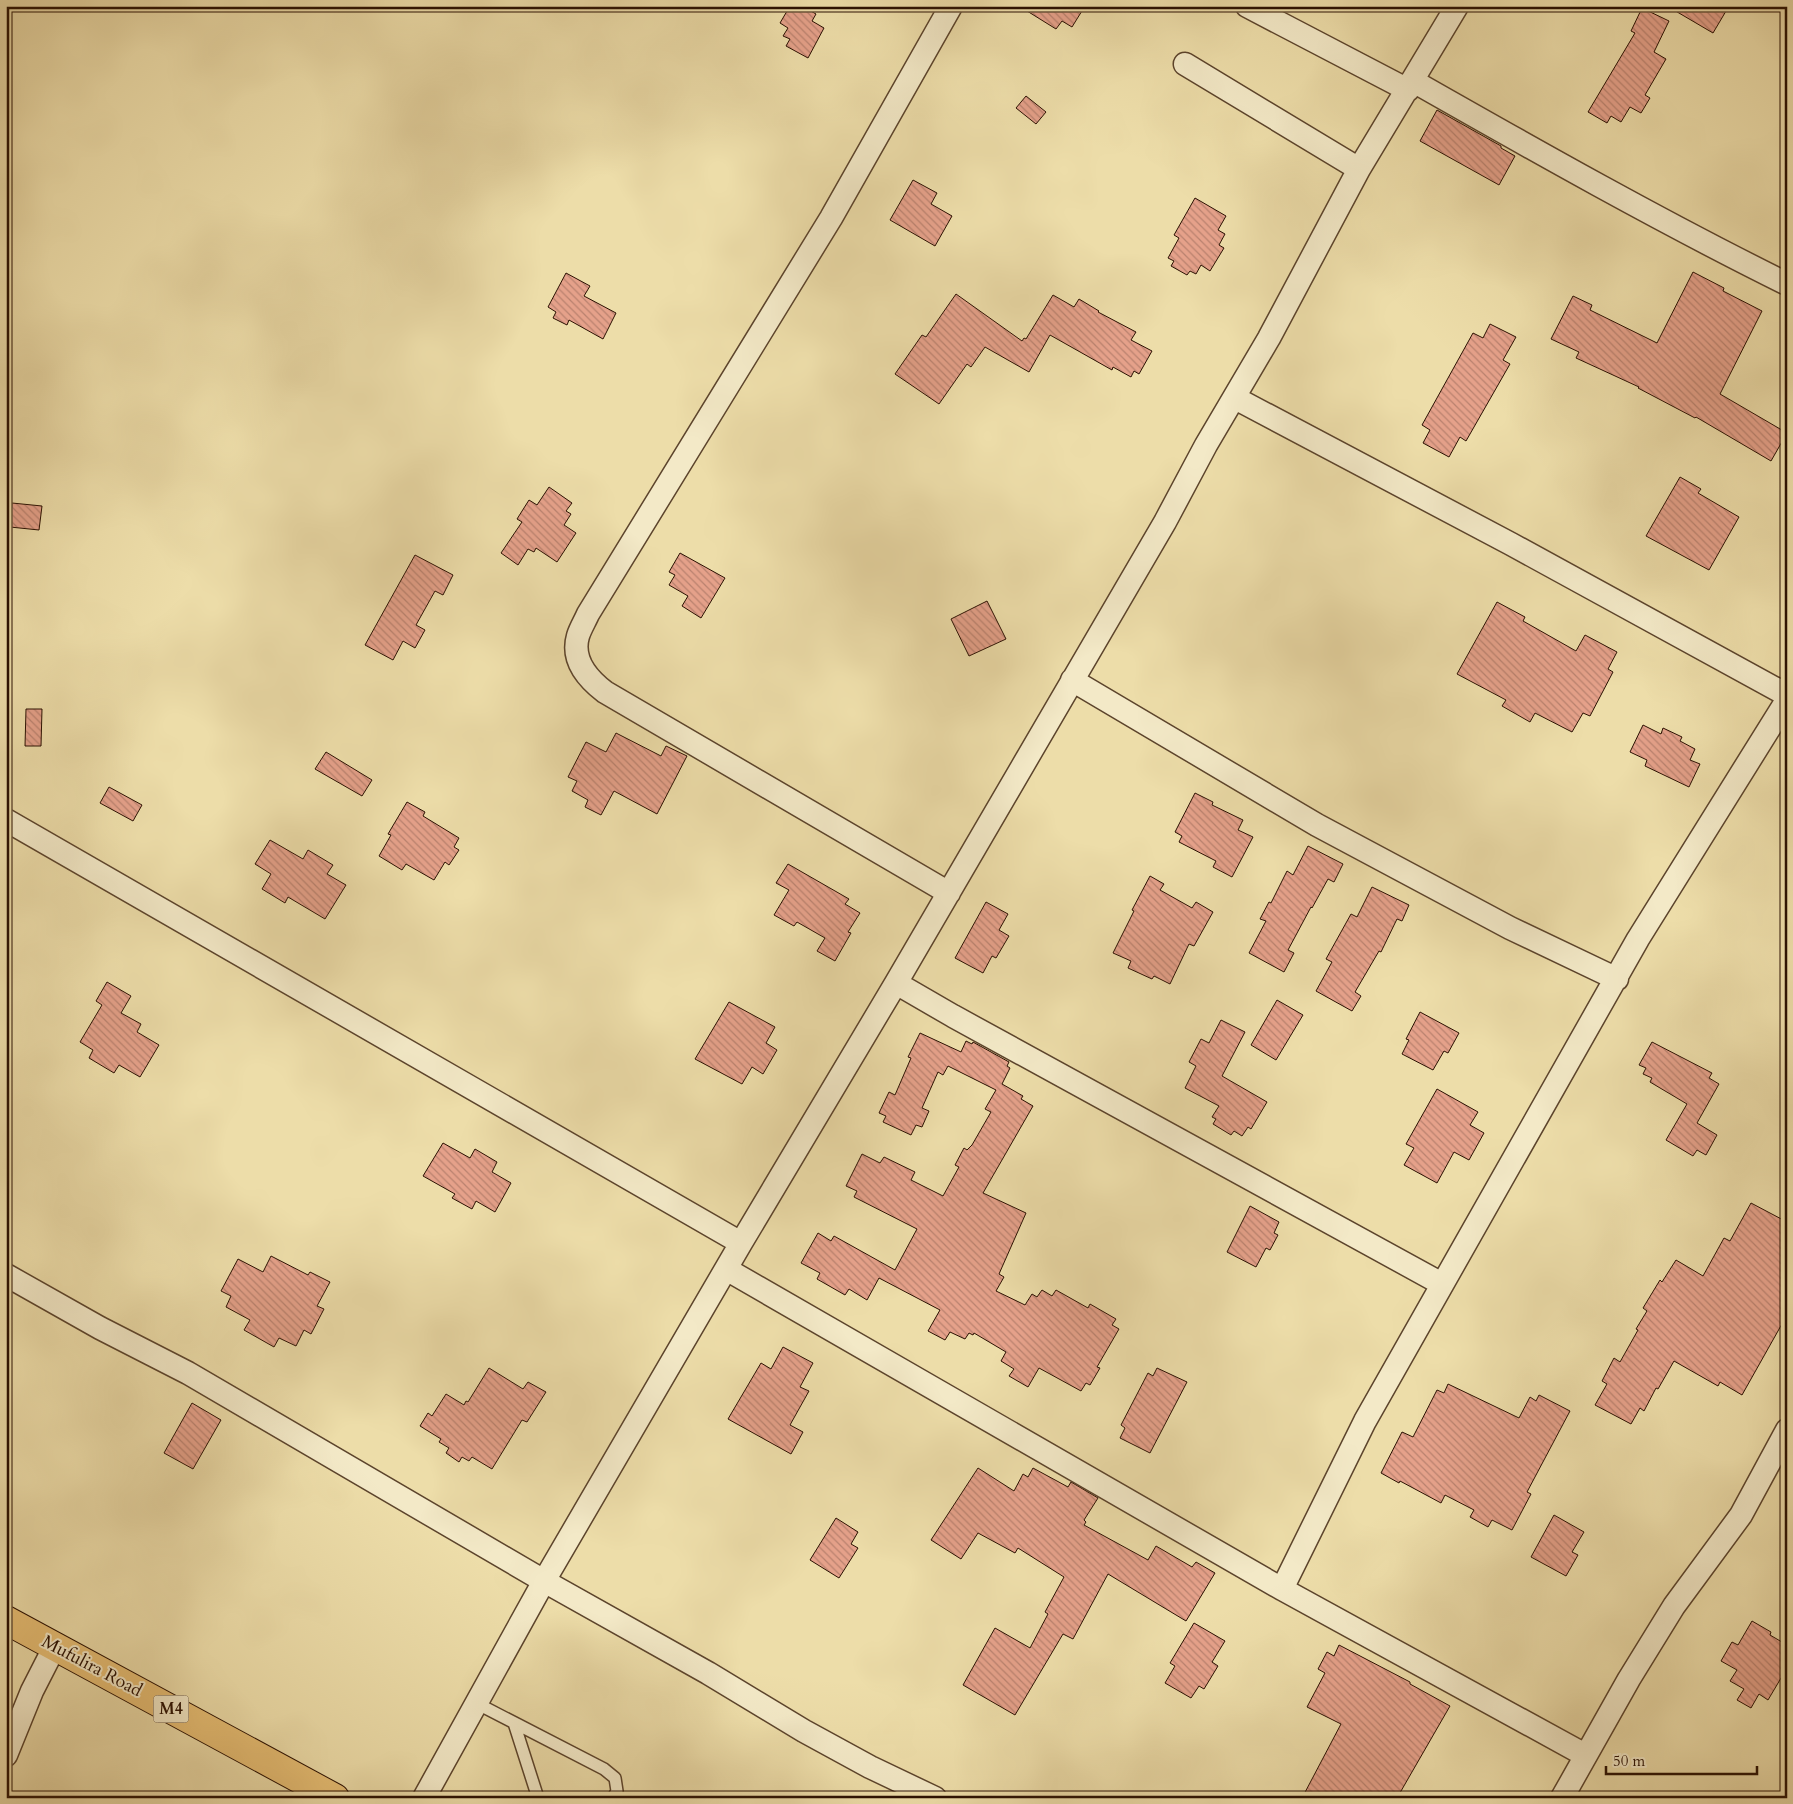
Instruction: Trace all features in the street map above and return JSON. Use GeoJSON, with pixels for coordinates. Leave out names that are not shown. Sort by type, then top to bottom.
{"type":"FeatureCollection","features":[{"type":"Feature","properties":{"kind":"main road","name":"Mufulira Road"},"geometry":{"type":"LineString","coordinates":[[6,1620],[335,1798]]}},
{"type":"Feature","properties":{"kind":"street"},"geometry":{"type":"LineString","coordinates":[[949,893],[605,692],[591,682],[582,669],[577,654],[578,637],[588,614],[831,218],[951,6]]}},
{"type":"Feature","properties":{"kind":"street"},"geometry":{"type":"LineString","coordinates":[[1247,6],[1410,85],[1557,162],[1703,242],[1787,284]]}},
{"type":"Feature","properties":{"kind":"street"},"geometry":{"type":"LineString","coordinates":[[424,1798],[544,1581],[1165,522],[1206,445],[1269,338],[1358,169],[1457,6]]}},
{"type":"Feature","properties":{"kind":"street"},"geometry":{"type":"LineString","coordinates":[[1185,64],[1358,169]]}},
{"type":"Feature","properties":{"kind":"street"},"geometry":{"type":"LineString","coordinates":[[1235,398],[1787,695]]}},
{"type":"Feature","properties":{"kind":"street"},"geometry":{"type":"LineString","coordinates":[[1072,680],[1317,824],[1510,928],[1617,979]]}},
{"type":"Feature","properties":{"kind":"street"},"geometry":{"type":"LineString","coordinates":[[1282,1589],[1365,1421],[1617,979],[1638,938],[1787,700]]}},
{"type":"Feature","properties":{"kind":"street"},"geometry":{"type":"LineString","coordinates":[[6,820],[741,1243]]}},
{"type":"Feature","properties":{"kind":"street"},"geometry":{"type":"LineString","coordinates":[[896,983],[1442,1284]]}},
{"type":"Feature","properties":{"kind":"street"},"geometry":{"type":"LineString","coordinates":[[726,1269],[1282,1589],[1584,1755]]}},
{"type":"Feature","properties":{"kind":"street"},"geometry":{"type":"LineString","coordinates":[[6,1275],[100,1328],[188,1373],[544,1581],[708,1673],[804,1731],[870,1767],[935,1798]]}},
{"type":"Feature","properties":{"kind":"street"},"geometry":{"type":"LineString","coordinates":[[1562,1798],[1584,1755],[1674,1606],[1741,1515],[1787,1430]]}},
{"type":"Feature","properties":{"kind":"street"},"geometry":{"type":"LineString","coordinates":[[6,1755],[32,1691],[55,1646]]}},
{"type":"Feature","properties":{"kind":"lane"},"geometry":{"type":"LineString","coordinates":[[476,1703],[604,1769],[615,1778],[617,1791],[613,1798]]}},
{"type":"Feature","properties":{"kind":"lane"},"geometry":{"type":"LineString","coordinates":[[514,1723],[538,1798]]}},
{"type":"Feature","properties":{"kind":"building"},"geometry":{"type":"Polygon","coordinates":[[[790,6],[802,6],[816,14],[812,21],[824,28],[808,58],[786,46],[790,39],[783,36],[788,28],[780,23],[790,6]]]}},
{"type":"Feature","properties":{"kind":"building"},"geometry":{"type":"Polygon","coordinates":[[[1019,6],[1085,6],[1072,27],[1062,21],[1056,29],[1019,6]]]}},
{"type":"Feature","properties":{"kind":"building"},"geometry":{"type":"Polygon","coordinates":[[[1667,6],[1729,6],[1713,33],[1667,6]]]}},
{"type":"Feature","properties":{"kind":"building"},"geometry":{"type":"Polygon","coordinates":[[[1642,8],[1669,21],[1654,52],[1666,59],[1645,95],[1650,98],[1641,113],[1630,107],[1621,122],[1611,116],[1607,123],[1588,112],[1635,33],[1631,31],[1642,8]]]}},
{"type":"Feature","properties":{"kind":"building"},"geometry":{"type":"Polygon","coordinates":[[[1026,96],[1046,112],[1036,124],[1016,108],[1026,96]]]}},
{"type":"Feature","properties":{"kind":"building"},"geometry":{"type":"Polygon","coordinates":[[[1437,110],[1501,146],[1501,148],[1515,156],[1499,185],[1420,141],[1437,110]]]}},
{"type":"Feature","properties":{"kind":"building"},"geometry":{"type":"Polygon","coordinates":[[[913,180],[937,193],[931,204],[952,216],[935,246],[890,220],[913,180]]]}},
{"type":"Feature","properties":{"kind":"building"},"geometry":{"type":"Polygon","coordinates":[[[1195,198],[1226,216],[1218,230],[1225,234],[1219,245],[1224,248],[1210,271],[1201,265],[1196,274],[1190,271],[1187,275],[1171,266],[1174,261],[1168,258],[1179,238],[1174,235],[1195,198]]]}},
{"type":"Feature","properties":{"kind":"building"},"geometry":{"type":"Polygon","coordinates":[[[1693,272],[1724,288],[1723,291],[1762,311],[1720,394],[1787,433],[1771,461],[1696,417],[1639,387],[1576,358],[1579,352],[1551,339],[1573,296],[1592,305],[1590,310],[1657,343],[1693,272]]]}},
{"type":"Feature","properties":{"kind":"building"},"geometry":{"type":"Polygon","coordinates":[[[566,273],[590,286],[584,296],[616,313],[603,339],[569,320],[567,325],[553,318],[556,312],[548,307],[566,273]]]}},
{"type":"Feature","properties":{"kind":"building"},"geometry":{"type":"Polygon","coordinates":[[[956,294],[1022,341],[1024,338],[1026,339],[1053,295],[1074,307],[1079,299],[1098,312],[1136,332],[1131,340],[1152,351],[1139,374],[1134,371],[1131,377],[1113,367],[1112,370],[1050,335],[1029,372],[985,347],[971,367],[967,364],[939,404],[895,374],[922,335],[926,337],[956,294]]]}},
{"type":"Feature","properties":{"kind":"building"},"geometry":{"type":"Polygon","coordinates":[[[1490,324],[1516,337],[1503,360],[1510,364],[1466,441],[1460,437],[1449,457],[1423,443],[1430,430],[1422,425],[1473,333],[1483,338],[1490,324]]]}},
{"type":"Feature","properties":{"kind":"building"},"geometry":{"type":"Polygon","coordinates":[[[1680,477],[1701,489],[1698,493],[1739,517],[1709,570],[1646,536],[1680,477]]]}},
{"type":"Feature","properties":{"kind":"building"},"geometry":{"type":"Polygon","coordinates":[[[549,487],[572,503],[566,511],[571,514],[564,525],[576,533],[557,562],[536,548],[534,552],[528,549],[518,565],[501,553],[522,522],[517,519],[529,500],[537,505],[549,487]]]}},
{"type":"Feature","properties":{"kind":"building"},"geometry":{"type":"Polygon","coordinates":[[[12,503],[42,506],[39,530],[10,527],[12,503]]]}},
{"type":"Feature","properties":{"kind":"building"},"geometry":{"type":"Polygon","coordinates":[[[680,553],[725,578],[701,618],[682,606],[688,596],[669,585],[675,575],[669,572],[680,553]]]}},
{"type":"Feature","properties":{"kind":"building"},"geometry":{"type":"Polygon","coordinates":[[[415,555],[453,575],[443,595],[435,591],[416,625],[425,630],[415,648],[403,641],[393,660],[365,645],[415,555]]]}},
{"type":"Feature","properties":{"kind":"building"},"geometry":{"type":"Polygon","coordinates":[[[987,601],[1006,639],[969,656],[951,619],[987,601]]]}},
{"type":"Feature","properties":{"kind":"building"},"geometry":{"type":"Polygon","coordinates":[[[1497,602],[1525,617],[1523,621],[1576,651],[1585,635],[1617,652],[1608,669],[1613,672],[1590,716],[1583,713],[1572,732],[1535,713],[1530,722],[1502,706],[1506,700],[1457,674],[1497,602]]]}},
{"type":"Feature","properties":{"kind":"building"},"geometry":{"type":"Polygon","coordinates":[[[26,709],[42,709],[41,746],[25,746],[26,709]]]}},
{"type":"Feature","properties":{"kind":"building"},"geometry":{"type":"Polygon","coordinates":[[[1643,725],[1661,734],[1663,728],[1682,737],[1680,741],[1695,749],[1690,760],[1700,764],[1689,787],[1645,766],[1647,760],[1630,752],[1643,725]]]}},
{"type":"Feature","properties":{"kind":"building"},"geometry":{"type":"Polygon","coordinates":[[[616,733],[661,756],[666,746],[687,756],[657,814],[614,791],[601,815],[585,807],[588,800],[572,791],[577,781],[568,777],[586,742],[606,752],[616,733]]]}},
{"type":"Feature","properties":{"kind":"building"},"geometry":{"type":"Polygon","coordinates":[[[326,752],[372,780],[362,796],[315,769],[326,752]]]}},
{"type":"Feature","properties":{"kind":"building"},"geometry":{"type":"Polygon","coordinates":[[[109,787],[142,805],[133,821],[100,803],[109,787]]]}},
{"type":"Feature","properties":{"kind":"building"},"geometry":{"type":"Polygon","coordinates":[[[1195,793],[1213,802],[1212,805],[1243,820],[1238,830],[1253,837],[1232,877],[1213,867],[1216,861],[1179,842],[1182,836],[1175,832],[1195,793]]]}},
{"type":"Feature","properties":{"kind":"building"},"geometry":{"type":"Polygon","coordinates":[[[407,802],[425,812],[423,816],[459,838],[454,847],[459,850],[449,865],[445,862],[434,880],[406,864],[402,870],[379,856],[391,835],[388,834],[407,802]]]}},
{"type":"Feature","properties":{"kind":"building"},"geometry":{"type":"Polygon","coordinates":[[[270,840],[303,859],[308,850],[333,865],[327,874],[346,885],[325,919],[288,897],[285,903],[262,889],[271,874],[255,864],[270,840]]]}},
{"type":"Feature","properties":{"kind":"building"},"geometry":{"type":"Polygon","coordinates":[[[1308,846],[1343,864],[1334,882],[1328,879],[1311,907],[1288,950],[1294,953],[1284,972],[1249,953],[1266,921],[1260,919],[1269,902],[1271,903],[1287,871],[1293,875],[1308,846]]]}},
{"type":"Feature","properties":{"kind":"building"},"geometry":{"type":"Polygon","coordinates":[[[788,864],[849,899],[845,904],[860,913],[848,932],[851,933],[835,961],[817,951],[825,938],[797,922],[794,926],[774,915],[789,890],[776,883],[788,864]]]}},
{"type":"Feature","properties":{"kind":"building"},"geometry":{"type":"Polygon","coordinates":[[[1150,876],[1164,884],[1160,890],[1192,908],[1196,902],[1213,912],[1194,946],[1189,944],[1170,984],[1154,976],[1152,979],[1128,968],[1131,961],[1113,953],[1150,876]]]}},
{"type":"Feature","properties":{"kind":"building"},"geometry":{"type":"Polygon","coordinates":[[[1372,887],[1409,905],[1402,921],[1397,919],[1381,952],[1379,951],[1355,992],[1361,996],[1352,1011],[1316,991],[1332,962],[1326,959],[1351,914],[1357,917],[1372,887]]]}},
{"type":"Feature","properties":{"kind":"building"},"geometry":{"type":"Polygon","coordinates":[[[986,902],[1008,914],[999,930],[1009,936],[996,958],[992,956],[983,973],[955,958],[986,902]]]}},
{"type":"Feature","properties":{"kind":"building"},"geometry":{"type":"Polygon","coordinates":[[[107,982],[131,996],[121,1013],[141,1024],[137,1032],[159,1045],[140,1077],[119,1065],[114,1073],[89,1058],[93,1050],[80,1042],[102,1005],[96,1001],[107,982]]]}},
{"type":"Feature","properties":{"kind":"building"},"geometry":{"type":"Polygon","coordinates":[[[1277,1000],[1303,1015],[1276,1060],[1251,1045],[1277,1000]]]}},
{"type":"Feature","properties":{"kind":"building"},"geometry":{"type":"Polygon","coordinates":[[[729,1002],[775,1027],[766,1043],[777,1050],[763,1074],[752,1067],[742,1084],[695,1059],[729,1002]]]}},
{"type":"Feature","properties":{"kind":"building"},"geometry":{"type":"Polygon","coordinates":[[[1420,1012],[1459,1033],[1448,1053],[1444,1051],[1433,1070],[1402,1054],[1409,1040],[1406,1039],[1420,1012]]]}},
{"type":"Feature","properties":{"kind":"building"},"geometry":{"type":"Polygon","coordinates":[[[1221,1020],[1245,1032],[1222,1076],[1267,1102],[1251,1129],[1248,1127],[1242,1136],[1234,1131],[1231,1135],[1213,1124],[1216,1119],[1212,1117],[1219,1106],[1185,1088],[1196,1066],[1189,1062],[1201,1039],[1209,1043],[1221,1020]]]}},
{"type":"Feature","properties":{"kind":"building"},"geometry":{"type":"Polygon","coordinates":[[[920,1033],[961,1052],[966,1041],[972,1044],[973,1042],[1009,1062],[1007,1066],[1010,1068],[1002,1084],[1023,1096],[1021,1099],[1033,1106],[983,1193],[1026,1213],[999,1274],[1004,1277],[996,1291],[1025,1305],[1032,1294],[1037,1297],[1042,1290],[1052,1296],[1056,1290],[1088,1308],[1090,1304],[1116,1319],[1112,1325],[1119,1329],[1097,1367],[1100,1368],[1090,1385],[1086,1383],[1081,1391],[1039,1368],[1028,1387],[1009,1376],[1014,1369],[1001,1361],[1006,1352],[974,1333],[973,1335],[969,1333],[965,1339],[950,1332],[945,1340],[928,1331],[940,1310],[879,1278],[867,1300],[849,1289],[845,1295],[817,1279],[820,1273],[801,1263],[818,1233],[831,1241],[834,1236],[895,1270],[917,1229],[854,1197],[857,1191],[846,1186],[862,1154],[880,1163],[884,1157],[915,1172],[911,1180],[943,1196],[959,1167],[955,1165],[964,1148],[967,1150],[972,1145],[991,1112],[985,1109],[996,1090],[948,1066],[943,1075],[938,1072],[922,1108],[929,1111],[922,1127],[916,1125],[911,1135],[883,1122],[886,1116],[879,1113],[889,1092],[895,1095],[911,1058],[908,1057],[920,1033]]]}},
{"type":"Feature","properties":{"kind":"building"},"geometry":{"type":"Polygon","coordinates":[[[1652,1042],[1712,1073],[1709,1078],[1719,1084],[1697,1123],[1717,1135],[1706,1155],[1697,1150],[1693,1156],[1666,1140],[1687,1104],[1650,1082],[1652,1078],[1643,1074],[1646,1068],[1639,1065],[1652,1042]]]}},
{"type":"Feature","properties":{"kind":"building"},"geometry":{"type":"Polygon","coordinates":[[[1437,1089],[1478,1112],[1470,1125],[1484,1133],[1469,1160],[1454,1152],[1437,1183],[1404,1165],[1414,1148],[1406,1144],[1437,1089]]]}},
{"type":"Feature","properties":{"kind":"building"},"geometry":{"type":"Polygon","coordinates":[[[443,1143],[470,1158],[475,1149],[497,1162],[492,1172],[511,1183],[495,1212],[476,1201],[472,1209],[452,1198],[455,1194],[423,1176],[443,1143]]]}},
{"type":"Feature","properties":{"kind":"building"},"geometry":{"type":"Polygon","coordinates":[[[1751,1203],[1787,1222],[1787,1315],[1742,1395],[1720,1382],[1718,1386],[1674,1361],[1658,1389],[1656,1388],[1644,1411],[1640,1408],[1631,1424],[1595,1405],[1607,1384],[1602,1381],[1614,1358],[1620,1362],[1647,1311],[1643,1308],[1660,1280],[1662,1282],[1676,1260],[1703,1276],[1724,1238],[1730,1241],[1751,1203]]]}},
{"type":"Feature","properties":{"kind":"building"},"geometry":{"type":"Polygon","coordinates":[[[1250,1206],[1279,1222],[1274,1233],[1278,1235],[1270,1250],[1266,1248],[1256,1267],[1227,1252],[1250,1206]]]}},
{"type":"Feature","properties":{"kind":"building"},"geometry":{"type":"Polygon","coordinates":[[[271,1256],[308,1275],[310,1272],[330,1282],[317,1306],[324,1309],[311,1334],[304,1330],[296,1346],[279,1338],[274,1347],[244,1330],[250,1320],[226,1307],[231,1296],[221,1291],[238,1259],[263,1272],[271,1256]]]}},
{"type":"Feature","properties":{"kind":"building"},"geometry":{"type":"Polygon","coordinates":[[[783,1347],[813,1363],[800,1387],[809,1391],[790,1425],[803,1432],[791,1454],[728,1419],[761,1363],[771,1369],[783,1347]]]}},
{"type":"Feature","properties":{"kind":"building"},"geometry":{"type":"Polygon","coordinates":[[[489,1368],[523,1389],[528,1382],[546,1392],[527,1422],[522,1420],[492,1469],[472,1457],[469,1461],[462,1457],[459,1462],[446,1453],[449,1448],[439,1442],[441,1439],[420,1426],[428,1413],[432,1416],[446,1394],[464,1405],[466,1401],[468,1402],[489,1368]]]}},
{"type":"Feature","properties":{"kind":"building"},"geometry":{"type":"Polygon","coordinates":[[[1157,1368],[1187,1382],[1150,1453],[1120,1438],[1125,1428],[1121,1425],[1148,1373],[1153,1376],[1157,1368]]]}},
{"type":"Feature","properties":{"kind":"building"},"geometry":{"type":"Polygon","coordinates":[[[1448,1384],[1519,1418],[1530,1397],[1536,1401],[1539,1395],[1570,1411],[1527,1492],[1531,1494],[1512,1530],[1492,1520],[1488,1527],[1470,1517],[1474,1510],[1445,1495],[1441,1503],[1381,1473],[1402,1432],[1413,1437],[1437,1390],[1444,1393],[1448,1384]]]}},
{"type":"Feature","properties":{"kind":"building"},"geometry":{"type":"Polygon","coordinates":[[[192,1403],[221,1420],[193,1469],[164,1453],[192,1403]]]}},
{"type":"Feature","properties":{"kind":"building"},"geometry":{"type":"Polygon","coordinates":[[[978,1468],[1014,1491],[1023,1474],[1028,1477],[1033,1468],[1068,1487],[1071,1482],[1098,1498],[1084,1520],[1086,1522],[1084,1525],[1148,1560],[1156,1546],[1192,1567],[1196,1562],[1215,1573],[1186,1621],[1108,1574],[1073,1639],[1063,1634],[1015,1715],[963,1685],[995,1628],[1030,1648],[1048,1614],[1045,1612],[1064,1577],[1018,1548],[1015,1553],[978,1533],[961,1559],[931,1540],[978,1468]]]}},
{"type":"Feature","properties":{"kind":"building"},"geometry":{"type":"Polygon","coordinates":[[[1554,1515],[1584,1532],[1572,1552],[1578,1555],[1566,1576],[1531,1557],[1554,1515]]]}},
{"type":"Feature","properties":{"kind":"building"},"geometry":{"type":"Polygon","coordinates":[[[836,1518],[858,1532],[851,1544],[858,1548],[839,1578],[810,1560],[836,1518]]]}},
{"type":"Feature","properties":{"kind":"building"},"geometry":{"type":"Polygon","coordinates":[[[1752,1621],[1771,1632],[1770,1635],[1787,1645],[1787,1668],[1768,1700],[1759,1694],[1751,1708],[1737,1700],[1744,1689],[1730,1681],[1737,1670],[1721,1661],[1732,1642],[1738,1645],[1752,1621]]]}},
{"type":"Feature","properties":{"kind":"building"},"geometry":{"type":"Polygon","coordinates":[[[1194,1623],[1225,1641],[1212,1662],[1218,1666],[1204,1689],[1199,1686],[1191,1698],[1165,1683],[1175,1666],[1170,1663],[1194,1623]]]}},
{"type":"Feature","properties":{"kind":"building"},"geometry":{"type":"Polygon","coordinates":[[[1339,1645],[1410,1682],[1410,1684],[1450,1706],[1397,1798],[1302,1798],[1341,1724],[1307,1707],[1325,1673],[1318,1669],[1327,1652],[1334,1656],[1339,1645]]]}}]}
